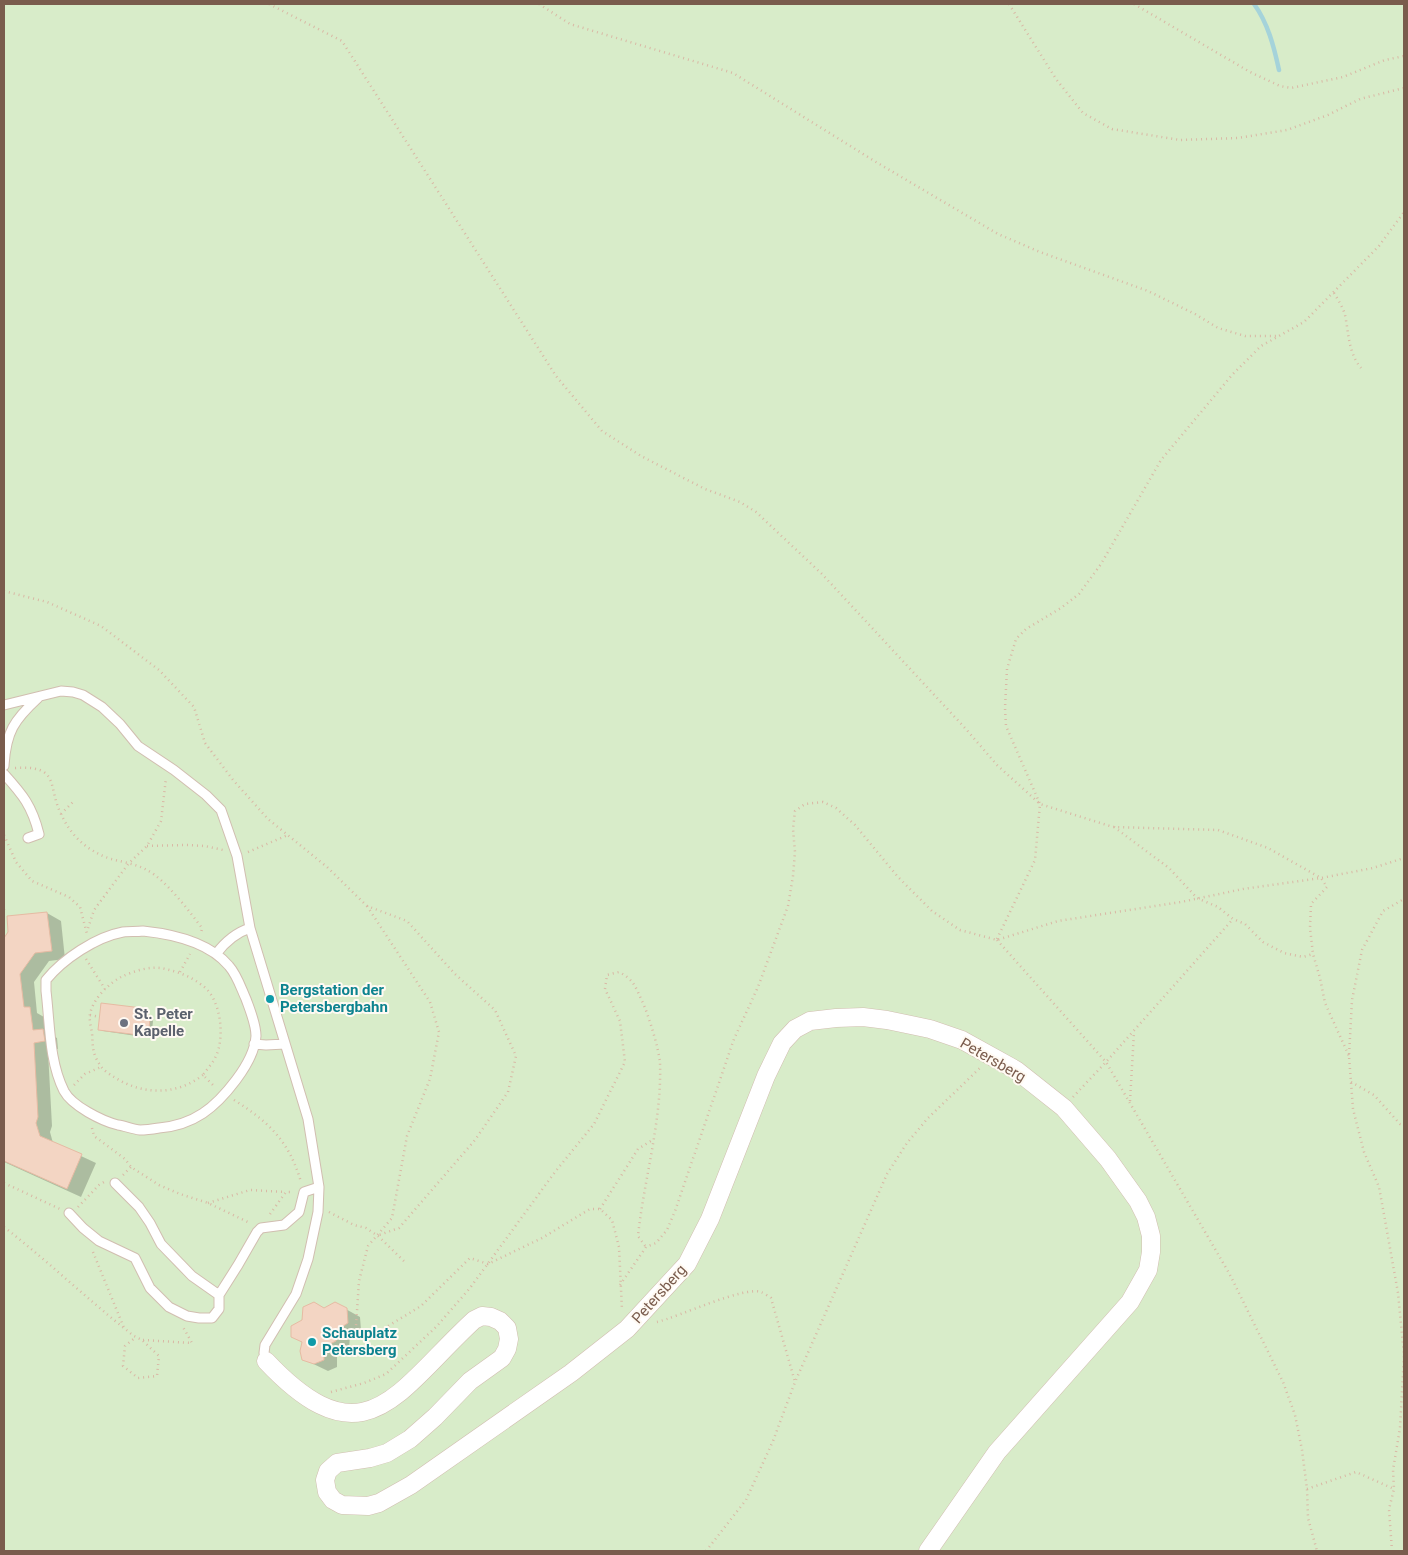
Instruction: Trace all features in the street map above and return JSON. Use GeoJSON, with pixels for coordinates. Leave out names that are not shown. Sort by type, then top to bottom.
{"type":"FeatureCollection","features":[{"type":"Feature","properties":{"kind":"street","name":"Petersberg"},"geometry":{"type":"LineString","coordinates":[[266,1361],[294,1388],[313,1402],[331,1410],[346,1413],[362,1412],[380,1406],[400,1393],[474,1320],[482,1316],[491,1317],[500,1321],[507,1328],[509,1339],[507,1349],[502,1358],[470,1381],[410,1439],[387,1453],[370,1458],[337,1463],[328,1471],[325,1480],[327,1492],[333,1500],[342,1505],[368,1506],[379,1503],[411,1485],[571,1373],[627,1329],[687,1264],[710,1219],[766,1076],[782,1043],[795,1029],[810,1021],[863,1017],[930,1029],[962,1040],[1016,1070],[1064,1108],[1108,1159],[1138,1201],[1146,1217],[1151,1236],[1151,1252],[1148,1270],[1130,1302],[997,1452],[928,1551]]}},
{"type":"Feature","properties":{"kind":"lane","name":"Petersberg"},"geometry":{"type":"LineString","coordinates":[[4,705],[61,691],[83,695],[102,707],[120,724],[138,746],[206,795],[221,810],[236,854],[250,928],[308,1119],[319,1188],[318,1212],[308,1259],[296,1294],[265,1346],[266,1361]]}},
{"type":"Feature","properties":{"kind":"lane"},"geometry":{"type":"LineString","coordinates":[[28,838],[39,834],[34,815],[6,770],[8,735],[20,714],[38,697]]}},
{"type":"Feature","properties":{"kind":"lane"},"geometry":{"type":"LineString","coordinates":[[216,954],[225,942],[241,931],[250,928]]}},
{"type":"Feature","properties":{"kind":"lane"},"geometry":{"type":"LineString","coordinates":[[123,932],[162,933],[195,943],[216,954],[228,965],[240,986],[253,1021],[256,1035],[254,1044],[240,1074],[226,1094],[216,1104],[193,1120],[171,1127],[140,1130],[109,1123],[89,1114],[65,1094],[56,1070],[46,980],[63,962],[102,938],[123,932]]}},
{"type":"Feature","properties":{"kind":"lane"},"geometry":{"type":"LineString","coordinates":[[254,1044],[285,1044]]}},
{"type":"Feature","properties":{"kind":"lane"},"geometry":{"type":"LineString","coordinates":[[115,1183],[139,1207],[150,1223],[160,1244],[192,1276],[219,1295]]}},
{"type":"Feature","properties":{"kind":"lane"},"geometry":{"type":"LineString","coordinates":[[69,1213],[99,1240],[135,1258],[150,1288],[169,1307],[187,1316],[212,1318],[219,1309],[219,1295],[257,1232],[261,1228],[284,1225],[299,1212],[304,1192],[319,1188]]}},
{"type":"Feature","properties":{"kind":"path"},"geometry":{"type":"LineString","coordinates":[[270,4],[342,41],[556,376],[602,431],[641,456],[705,489],[740,502],[756,512],[822,574],[997,765],[1040,804],[1113,827],[1218,830],[1268,848],[1321,878],[1326,887],[1311,904],[1310,928],[1313,954],[1325,1003],[1349,1056]]}},
{"type":"Feature","properties":{"kind":"path"},"geometry":{"type":"LineString","coordinates":[[539,4],[570,24],[733,72],[876,162],[998,234],[1040,252],[1148,290],[1218,328],[1245,336],[1277,336]]}},
{"type":"Feature","properties":{"kind":"path"},"geometry":{"type":"LineString","coordinates":[[1009,4],[1056,79],[1083,113],[1112,129],[1180,140],[1238,138],[1287,130],[1328,115],[1360,99],[1404,88]]}},
{"type":"Feature","properties":{"kind":"path"},"geometry":{"type":"LineString","coordinates":[[1134,4],[1250,72],[1280,86],[1291,88],[1343,77],[1385,60],[1404,56]]}},
{"type":"Feature","properties":{"kind":"path"},"geometry":{"type":"LineString","coordinates":[[997,940],[1035,860],[1040,804],[1006,726],[1007,670],[1016,639],[1026,629],[1079,594],[1101,564],[1161,460],[1232,374],[1261,346],[1304,322],[1379,246],[1404,212]]}},
{"type":"Feature","properties":{"kind":"path"},"geometry":{"type":"LineString","coordinates":[[1334,293],[1344,313],[1348,340],[1354,360],[1361,368]]}},
{"type":"Feature","properties":{"kind":"path"},"geometry":{"type":"LineString","coordinates":[[4,590],[46,602],[101,626],[159,670],[194,707],[206,743],[233,780],[268,818],[327,867],[367,906],[430,1002],[440,1032],[430,1078],[407,1136],[392,1218],[368,1246],[359,1281],[356,1326],[363,1334],[375,1334],[420,1306],[470,1258],[488,1264],[542,1238],[590,1209],[600,1210],[612,1220],[619,1247],[622,1315],[627,1329]]}},
{"type":"Feature","properties":{"kind":"path"},"geometry":{"type":"LineString","coordinates":[[4,835],[16,862],[32,881],[69,896],[80,907],[87,929],[94,910],[129,863],[147,846],[161,822],[167,766]]}},
{"type":"Feature","properties":{"kind":"path"},"geometry":{"type":"LineString","coordinates":[[6,770],[29,767],[48,775],[52,780],[61,814],[67,827],[80,842],[94,852],[148,870],[167,887],[194,918],[202,928],[201,935],[180,972]]}},
{"type":"Feature","properties":{"kind":"path"},"geometry":{"type":"LineString","coordinates":[[61,814],[73,802]]}},
{"type":"Feature","properties":{"kind":"path"},"geometry":{"type":"LineString","coordinates":[[620,1285],[646,1247],[656,1243],[666,1230],[675,1211],[734,1039],[758,987],[788,906],[795,852],[793,829],[795,812],[805,804],[823,802],[836,808],[855,825],[898,877],[932,911],[960,930],[997,940],[1058,921],[1153,907],[1243,889],[1321,878],[1373,868],[1404,858]]}},
{"type":"Feature","properties":{"kind":"path"},"geometry":{"type":"LineString","coordinates":[[1113,827],[1169,868],[1197,898],[1218,907],[1245,924],[1263,942],[1284,953],[1302,957],[1313,954]]}},
{"type":"Feature","properties":{"kind":"path"},"geometry":{"type":"LineString","coordinates":[[147,846],[205,846],[236,854],[288,835]]}},
{"type":"Feature","properties":{"kind":"path"},"geometry":{"type":"LineString","coordinates":[[1392,1551],[1389,1509],[1394,1489],[1393,1470],[1400,1428],[1404,1355],[1398,1293],[1379,1187],[1364,1152],[1353,1109],[1349,1056],[1352,1000],[1362,950],[1382,911],[1404,899]]}},
{"type":"Feature","properties":{"kind":"path"},"geometry":{"type":"LineString","coordinates":[[367,906],[408,921],[455,974],[495,1010],[516,1056],[508,1092],[475,1140],[399,1228],[378,1236]]}},
{"type":"Feature","properties":{"kind":"path"},"geometry":{"type":"LineString","coordinates":[[4,910],[8,913]]}},
{"type":"Feature","properties":{"kind":"path"},"geometry":{"type":"LineString","coordinates":[[1064,1108],[1233,918]]}},
{"type":"Feature","properties":{"kind":"path"},"geometry":{"type":"LineString","coordinates":[[997,940],[1106,1062],[1229,1273],[1282,1382],[1295,1415],[1307,1489],[1308,1518],[1317,1551]]}},
{"type":"Feature","properties":{"kind":"path"},"geometry":{"type":"LineString","coordinates":[[84,950],[86,959],[105,989]]}},
{"type":"Feature","properties":{"kind":"path"},"geometry":{"type":"LineString","coordinates":[[159,967],[180,972],[204,986],[217,1006],[222,1035],[216,1056],[203,1075],[196,1080],[170,1090],[148,1091],[126,1085],[101,1067],[92,1050],[90,1016],[93,1006],[105,989],[117,979],[131,972],[159,967]]}},
{"type":"Feature","properties":{"kind":"path"},"geometry":{"type":"LineString","coordinates":[[313,1402],[319,1396],[386,1374],[437,1326],[470,1288],[555,1172],[594,1124],[625,1062],[620,1021],[605,989],[607,975],[620,972],[631,978],[646,1010],[660,1061],[654,1139],[638,1236],[646,1247]]}},
{"type":"Feature","properties":{"kind":"path"},"geometry":{"type":"LineString","coordinates":[[90,1016],[99,1017]]}},
{"type":"Feature","properties":{"kind":"path"},"geometry":{"type":"LineString","coordinates":[[1130,1101],[1134,1030]]}},
{"type":"Feature","properties":{"kind":"path"},"geometry":{"type":"LineString","coordinates":[[706,1551],[746,1500],[773,1441],[795,1382],[887,1174],[907,1143],[928,1118],[992,1056]]}},
{"type":"Feature","properties":{"kind":"path"},"geometry":{"type":"LineString","coordinates":[[65,1094],[85,1074],[101,1067]]}},
{"type":"Feature","properties":{"kind":"path"},"geometry":{"type":"LineString","coordinates":[[203,1075],[226,1094],[254,1112],[278,1134],[297,1169],[304,1192],[250,1190],[208,1203]]}},
{"type":"Feature","properties":{"kind":"path"},"geometry":{"type":"LineString","coordinates":[[1351,1082],[1374,1095],[1400,1124],[1404,1125]]}},
{"type":"Feature","properties":{"kind":"path"},"geometry":{"type":"LineString","coordinates":[[89,1114],[94,1136],[125,1159],[131,1167],[160,1185],[208,1203],[261,1228],[286,1192]]}},
{"type":"Feature","properties":{"kind":"path"},"geometry":{"type":"LineString","coordinates":[[600,1210],[638,1150],[654,1139]]}},
{"type":"Feature","properties":{"kind":"path"},"geometry":{"type":"LineString","coordinates":[[4,1183],[69,1213],[80,1206],[99,1184],[107,1181],[115,1183]]}},
{"type":"Feature","properties":{"kind":"path"},"geometry":{"type":"LineString","coordinates":[[328,1212],[354,1225],[366,1228],[378,1236],[406,1263]]}},
{"type":"Feature","properties":{"kind":"path"},"geometry":{"type":"LineString","coordinates":[[4,1227],[54,1267],[93,1304],[136,1338],[142,1340],[192,1342],[174,1310]]}},
{"type":"Feature","properties":{"kind":"path"},"geometry":{"type":"LineString","coordinates":[[84,1228],[124,1329]]}},
{"type":"Feature","properties":{"kind":"path"},"geometry":{"type":"LineString","coordinates":[[654,1323],[748,1291],[760,1292],[771,1298],[795,1382]]}},
{"type":"Feature","properties":{"kind":"path"},"geometry":{"type":"LineString","coordinates":[[136,1338],[125,1346],[123,1366],[138,1378],[157,1376],[159,1356],[142,1340]]}},
{"type":"Feature","properties":{"kind":"path"},"geometry":{"type":"LineString","coordinates":[[1307,1489],[1356,1472],[1394,1489]]}},
{"type":"Feature","properties":{"kind":"green space"},"geometry":{"type":"Polygon","coordinates":[[[4,4],[1404,4],[1404,1551],[4,1551],[4,4]]]}},
{"type":"Feature","properties":{"kind":"building"},"geometry":{"type":"Polygon","coordinates":[[[47,912],[52,951],[35,953],[20,974],[24,1007],[30,1007],[33,1030],[43,1029],[45,1041],[34,1043],[38,1117],[36,1123],[40,1136],[82,1154],[67,1189],[4,1161],[4,938],[8,932],[7,916],[47,912]]]}},
{"type":"Feature","properties":{"kind":"building","name":"St. Peter Kapelle"},"geometry":{"type":"Polygon","coordinates":[[[101,1003],[142,1008],[150,1018],[149,1029],[139,1035],[98,1030],[101,1003]]]}},
{"type":"Feature","properties":{"kind":"building"},"geometry":{"type":"Polygon","coordinates":[[[314,1302],[324,1308],[335,1302],[347,1308],[348,1323],[337,1330],[336,1341],[324,1347],[324,1360],[314,1364],[302,1360],[300,1351],[302,1342],[291,1337],[291,1326],[302,1320],[303,1307],[314,1302]]]}},
{"type":"Feature","properties":{"kind":"waterway"},"geometry":{"type":"LineString","coordinates":[[1254,4],[1267,27],[1279,70]]}},
{"type":"Feature","properties":{"kind":"place","name":"Bergstation der Petersbergbahn"},"geometry":{"type":"Point","coordinates":[270,999]}},
{"type":"Feature","properties":{"kind":"place","name":"St. Peter Kapelle"},"geometry":{"type":"Point","coordinates":[124,1023]}},
{"type":"Feature","properties":{"kind":"place","name":"Schauplatz Petersberg"},"geometry":{"type":"Point","coordinates":[312,1342]}}]}
